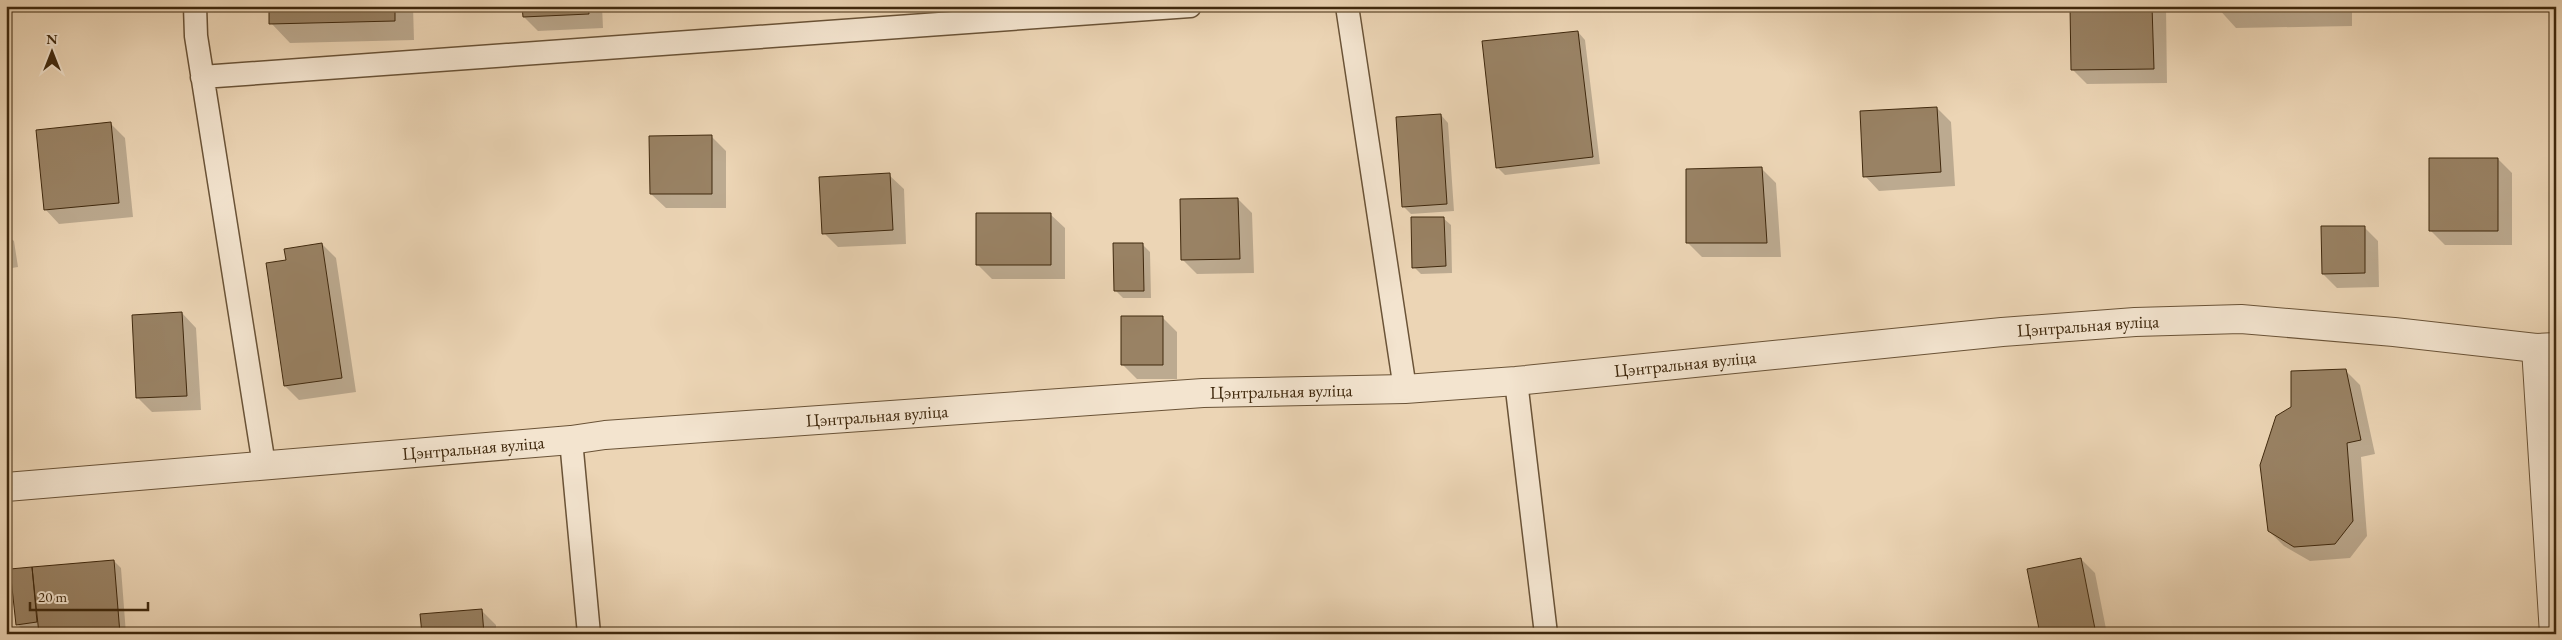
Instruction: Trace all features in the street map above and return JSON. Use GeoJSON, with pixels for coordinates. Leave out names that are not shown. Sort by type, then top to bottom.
{"type":"FeatureCollection","features":[{"type":"Feature","properties":{"kind":"street","name":"Цэнтральная вуліца"},"geometry":{"type":"LineString","coordinates":[[6,486],[571,440],[615,434],[1203,393],[1405,389],[1516,381],[2002,332],[2135,322],[2241,319],[2546,347]]}},
{"type":"Feature","properties":{"kind":"street"},"geometry":{"type":"LineString","coordinates":[[2546,347],[2554,634]]}},
{"type":"Feature","properties":{"kind":"lane"},"geometry":{"type":"LineString","coordinates":[[195,6],[196,36],[202,77],[264,466]]}},
{"type":"Feature","properties":{"kind":"lane"},"geometry":{"type":"LineString","coordinates":[[202,77],[1190,6]]}},
{"type":"Feature","properties":{"kind":"lane"},"geometry":{"type":"LineString","coordinates":[[1347,6],[1405,389]]}},
{"type":"Feature","properties":{"kind":"lane"},"geometry":{"type":"LineString","coordinates":[[1516,381],[1546,634]]}},
{"type":"Feature","properties":{"kind":"lane"},"geometry":{"type":"LineString","coordinates":[[571,440],[589,634]]}},
{"type":"Feature","properties":{"kind":"building"},"geometry":{"type":"Polygon","coordinates":[[[269,6],[395,6],[395,21],[269,24],[269,6]]]}},
{"type":"Feature","properties":{"kind":"building"},"geometry":{"type":"Polygon","coordinates":[[[522,6],[588,6],[589,14],[523,17],[522,6]]]}},
{"type":"Feature","properties":{"kind":"building"},"geometry":{"type":"Polygon","coordinates":[[[2070,6],[2152,6],[2154,69],[2071,70],[2070,6]]]}},
{"type":"Feature","properties":{"kind":"building"},"geometry":{"type":"Polygon","coordinates":[[[2215,6],[2333,6],[2333,7],[2215,9],[2215,6]]]}},
{"type":"Feature","properties":{"kind":"building"},"geometry":{"type":"Polygon","coordinates":[[[1578,31],[1593,157],[1496,168],[1482,41],[1578,31]]]}},
{"type":"Feature","properties":{"kind":"building"},"geometry":{"type":"Polygon","coordinates":[[[1937,107],[1941,172],[1863,177],[1860,111],[1937,107]]]}},
{"type":"Feature","properties":{"kind":"building"},"geometry":{"type":"Polygon","coordinates":[[[1441,114],[1447,204],[1402,207],[1396,117],[1441,114]]]}},
{"type":"Feature","properties":{"kind":"building"},"geometry":{"type":"Polygon","coordinates":[[[111,122],[119,203],[44,210],[36,130],[111,122]]]}},
{"type":"Feature","properties":{"kind":"building"},"geometry":{"type":"Polygon","coordinates":[[[712,135],[712,194],[650,194],[649,136],[712,135]]]}},
{"type":"Feature","properties":{"kind":"building"},"geometry":{"type":"Polygon","coordinates":[[[2429,158],[2498,158],[2498,231],[2429,231],[2429,158]]]}},
{"type":"Feature","properties":{"kind":"building"},"geometry":{"type":"Polygon","coordinates":[[[1762,167],[1767,243],[1686,243],[1686,169],[1762,167]]]}},
{"type":"Feature","properties":{"kind":"building"},"geometry":{"type":"Polygon","coordinates":[[[890,173],[893,230],[822,234],[819,177],[890,173]]]}},
{"type":"Feature","properties":{"kind":"building"},"geometry":{"type":"Polygon","coordinates":[[[1238,198],[1240,259],[1181,260],[1180,199],[1238,198]]]}},
{"type":"Feature","properties":{"kind":"building"},"geometry":{"type":"Polygon","coordinates":[[[976,213],[1051,213],[1051,265],[976,265],[976,213]]]}},
{"type":"Feature","properties":{"kind":"building"},"geometry":{"type":"Polygon","coordinates":[[[1411,217],[1444,217],[1446,266],[1412,268],[1411,217]]]}},
{"type":"Feature","properties":{"kind":"building"},"geometry":{"type":"Polygon","coordinates":[[[2321,226],[2365,226],[2365,273],[2322,274],[2321,226]]]}},
{"type":"Feature","properties":{"kind":"building"},"geometry":{"type":"Polygon","coordinates":[[[6,232],[11,260],[6,261],[6,232]]]}},
{"type":"Feature","properties":{"kind":"building"},"geometry":{"type":"Polygon","coordinates":[[[322,243],[342,378],[284,386],[266,263],[286,260],[284,249],[322,243]]]}},
{"type":"Feature","properties":{"kind":"building"},"geometry":{"type":"Polygon","coordinates":[[[1113,243],[1143,243],[1144,291],[1114,291],[1113,243]]]}},
{"type":"Feature","properties":{"kind":"building"},"geometry":{"type":"Polygon","coordinates":[[[182,312],[187,396],[136,398],[132,315],[182,312]]]}},
{"type":"Feature","properties":{"kind":"building"},"geometry":{"type":"Polygon","coordinates":[[[1121,316],[1163,316],[1163,365],[1121,365],[1121,316]]]}},
{"type":"Feature","properties":{"kind":"building"},"geometry":{"type":"Polygon","coordinates":[[[2346,369],[2361,440],[2347,443],[2353,521],[2335,544],[2294,547],[2268,531],[2260,465],[2276,416],[2291,407],[2291,371],[2346,369]]]}},
{"type":"Feature","properties":{"kind":"building"},"geometry":{"type":"Polygon","coordinates":[[[2081,558],[2096,634],[2040,634],[2027,569],[2081,558]]]}},
{"type":"Feature","properties":{"kind":"building"},"geometry":{"type":"Polygon","coordinates":[[[114,560],[120,634],[39,634],[32,567],[114,560]]]}},
{"type":"Feature","properties":{"kind":"building"},"geometry":{"type":"Polygon","coordinates":[[[32,567],[37,622],[16,625],[10,569],[32,567]]]}},
{"type":"Feature","properties":{"kind":"building"},"geometry":{"type":"Polygon","coordinates":[[[482,609],[484,634],[422,634],[420,614],[482,609]]]}}]}
